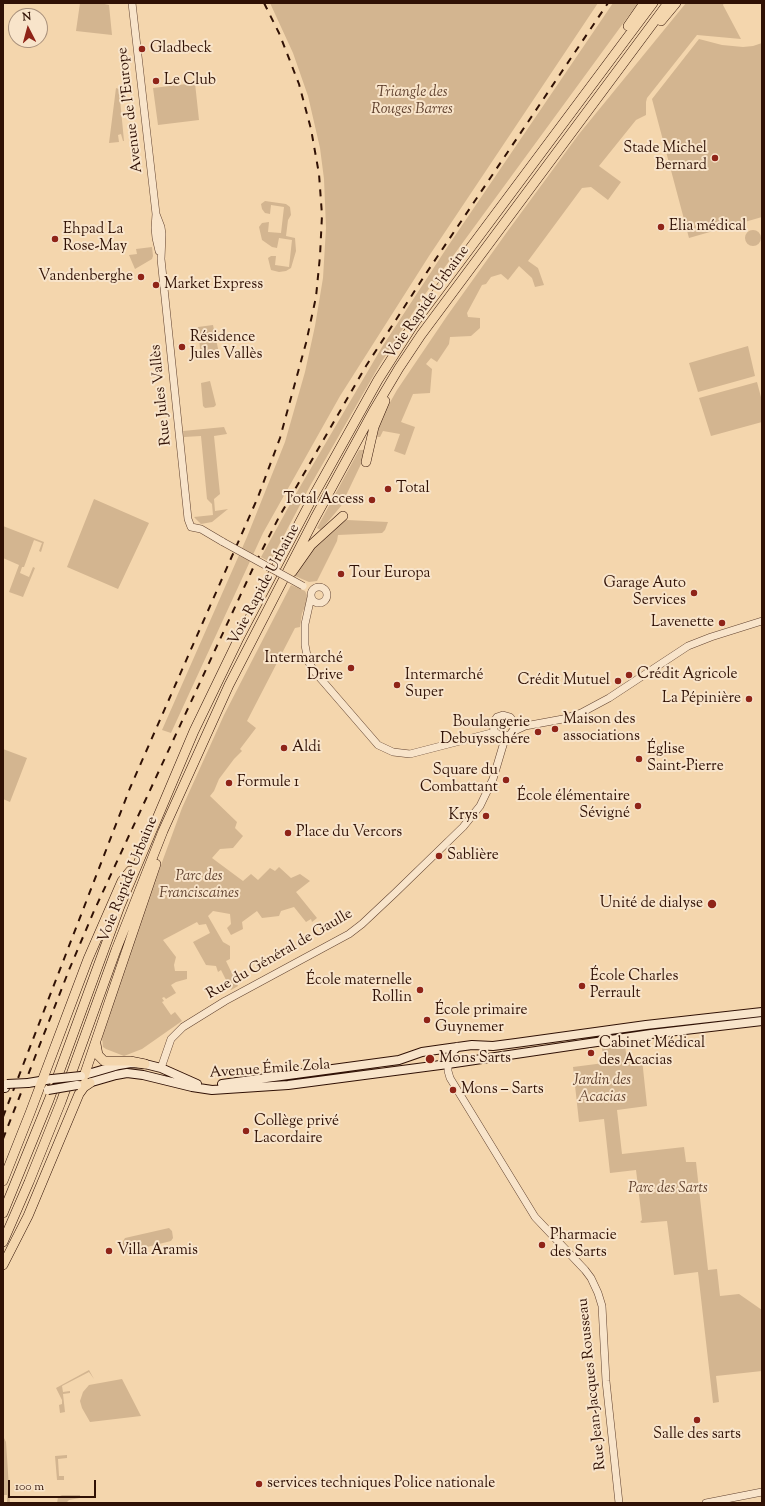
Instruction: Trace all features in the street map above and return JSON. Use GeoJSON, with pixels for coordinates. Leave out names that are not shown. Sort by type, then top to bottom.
{"type":"FeatureCollection","features":[{"type":"Feature","properties":{"kind":"highway"},"geometry":{"type":"LineString","coordinates":[[601,73],[621,37],[644,3]]}},
{"type":"Feature","properties":{"kind":"highway","name":"Voie Rapide Urbaine"},"geometry":{"type":"LineString","coordinates":[[3,1213],[49,1100],[138,860],[194,732],[238,640],[324,478],[378,380],[399,346],[436,294],[653,3]]}},
{"type":"Feature","properties":{"kind":"highway","name":"Voie Rapide Urbaine"},"geometry":{"type":"LineString","coordinates":[[3,1242],[61,1102],[116,950],[162,831],[229,684],[278,588],[355,444],[399,368],[446,300],[668,3]]}},
{"type":"Feature","properties":{"kind":"highway"},"geometry":{"type":"LineString","coordinates":[[599,95],[676,3]]}},
{"type":"Feature","properties":{"kind":"highway"},"geometry":{"type":"LineString","coordinates":[[366,462],[374,427],[399,368]]}},
{"type":"Feature","properties":{"kind":"highway"},"geometry":{"type":"LineString","coordinates":[[278,588],[292,573],[311,545],[343,516]]}},
{"type":"Feature","properties":{"kind":"highway"},"geometry":{"type":"LineString","coordinates":[[3,1265],[28,1216],[84,1082],[158,858],[162,831]]}},
{"type":"Feature","properties":{"kind":"highway"},"geometry":{"type":"LineString","coordinates":[[3,1181],[46,1085],[88,959],[122,881],[138,860]]}},
{"type":"Feature","properties":{"kind":"highway"},"geometry":{"type":"LineString","coordinates":[[96,1043],[97,1052],[104,1060],[110,1062],[130,1061],[145,1064]]}},
{"type":"Feature","properties":{"kind":"main road","name":"Avenue Émile Zola"},"geometry":{"type":"LineString","coordinates":[[84,1082],[119,1066],[131,1063],[145,1064],[161,1068],[198,1084],[222,1084],[399,1060],[426,1051],[457,1047],[516,1044],[636,1026],[706,1017],[762,1012]]}},
{"type":"Feature","properties":{"kind":"main road"},"geometry":{"type":"LineString","coordinates":[[706,1017],[711,1026]]}},
{"type":"Feature","properties":{"kind":"main road","name":"Avenue Émile Zola"},"geometry":{"type":"LineString","coordinates":[[84,1082],[130,1073],[192,1087],[221,1090],[288,1085],[448,1064],[711,1026],[762,1021]]}},
{"type":"Feature","properties":{"kind":"main road"},"geometry":{"type":"LineString","coordinates":[[636,1026],[643,1036]]}},
{"type":"Feature","properties":{"kind":"main road"},"geometry":{"type":"LineString","coordinates":[[516,1044],[522,1053]]}},
{"type":"Feature","properties":{"kind":"main road"},"geometry":{"type":"LineString","coordinates":[[448,1064],[451,1053],[457,1047]]}},
{"type":"Feature","properties":{"kind":"main road","name":"Avenue Émile Zola"},"geometry":{"type":"LineString","coordinates":[[84,1082],[119,1066]]}},
{"type":"Feature","properties":{"kind":"main road"},"geometry":{"type":"LineString","coordinates":[[4,1086],[84,1082]]}},
{"type":"Feature","properties":{"kind":"street","name":"Avenue de l'Europe"},"geometry":{"type":"LineString","coordinates":[[132,3],[156,214],[161,228],[161,259]]}},
{"type":"Feature","properties":{"kind":"street","name":"Rue Jules Vallès"},"geometry":{"type":"LineString","coordinates":[[161,259],[187,516],[191,527],[201,529],[304,586],[311,594]]}},
{"type":"Feature","properties":{"kind":"street"},"geometry":{"type":"LineString","coordinates":[[305,621],[313,609],[327,597],[325,590],[318,587],[311,594],[305,621],[305,645],[310,664],[375,743],[389,751],[406,754],[418,753],[459,741],[496,733]]}},
{"type":"Feature","properties":{"kind":"street"},"geometry":{"type":"LineString","coordinates":[[311,594],[315,602],[321,603]]}},
{"type":"Feature","properties":{"kind":"street"},"geometry":{"type":"LineString","coordinates":[[493,722],[492,726],[496,733],[502,736],[525,726],[573,716],[594,707],[696,643],[762,621]]}},
{"type":"Feature","properties":{"kind":"street"},"geometry":{"type":"LineString","coordinates":[[459,741],[485,729],[497,717],[503,715],[510,717],[517,722],[541,723]]}},
{"type":"Feature","properties":{"kind":"street"},"geometry":{"type":"LineString","coordinates":[[510,733],[514,727],[513,720]]}},
{"type":"Feature","properties":{"kind":"street","name":"Rue du Général de Gaulle"},"geometry":{"type":"LineString","coordinates":[[484,797],[498,746],[496,733]]}},
{"type":"Feature","properties":{"kind":"street","name":"Rue du Général de Gaulle"},"geometry":{"type":"LineString","coordinates":[[161,1068],[171,1039],[183,1027],[221,1003],[341,939],[362,924],[463,827],[478,810],[493,779],[504,742],[510,733]]}},
{"type":"Feature","properties":{"kind":"street","name":"Rue Jean-Jacques Rousseau"},"geometry":{"type":"LineString","coordinates":[[448,1064],[450,1078],[535,1217],[585,1270],[596,1287],[602,1306],[605,1372],[619,1503]]}},
{"type":"Feature","properties":{"kind":"street","name":"Rue Jean-Jacques Rousseau"},"geometry":{"type":"LineString","coordinates":[[617,1480],[625,1503]]}},
{"type":"Feature","properties":{"kind":"street"},"geometry":{"type":"LineString","coordinates":[[706,1503],[762,1492]]}},
{"type":"Feature","properties":{"kind":"green space"},"geometry":{"type":"Polygon","coordinates":[[[80,3],[100,3],[109,5],[112,35],[76,31],[80,3]]]}},
{"type":"Feature","properties":{"kind":"green space","name":"Triangle des Rouges Barres"},"geometry":{"type":"Polygon","coordinates":[[[270,3],[598,3],[429,256],[340,396],[263,533],[171,733],[162,730],[247,537],[285,442],[305,372],[323,278],[326,228],[324,179],[320,148],[308,96],[293,53],[270,3]]]}},
{"type":"Feature","properties":{"kind":"green space"},"geometry":{"type":"Polygon","coordinates":[[[613,3],[638,3],[423,297],[379,366],[310,486],[270,562],[261,557],[294,497],[382,347],[448,246],[613,3]]]}},
{"type":"Feature","properties":{"kind":"green space"},"geometry":{"type":"Polygon","coordinates":[[[686,3],[724,3],[723,5],[741,39],[697,35],[647,98],[646,115],[636,120],[599,166],[621,182],[608,200],[591,187],[582,188],[528,261],[538,268],[544,285],[535,287],[532,278],[519,266],[508,280],[501,274],[491,277],[486,284],[482,285],[467,313],[468,317],[480,318],[480,328],[471,336],[450,337],[449,344],[437,362],[431,358],[426,364],[432,369],[430,393],[413,394],[401,422],[415,427],[405,455],[394,451],[400,434],[383,431],[380,437],[374,437],[384,413],[397,390],[447,316],[579,134],[686,3]]]}},
{"type":"Feature","properties":{"kind":"green space","name":"Stade Michel Bernard"},"geometry":{"type":"Polygon","coordinates":[[[699,39],[722,45],[743,47],[762,43],[762,217],[689,238],[652,99],[699,39]]]}},
{"type":"Feature","properties":{"kind":"green space"},"geometry":{"type":"Polygon","coordinates":[[[195,83],[199,120],[158,125],[153,88],[195,83]]]}},
{"type":"Feature","properties":{"kind":"green space"},"geometry":{"type":"Polygon","coordinates":[[[116,88],[119,89],[124,141],[121,134],[118,135],[119,142],[109,143],[116,88]]]}},
{"type":"Feature","properties":{"kind":"green space"},"geometry":{"type":"Polygon","coordinates":[[[265,201],[286,204],[290,207],[291,215],[288,220],[286,236],[295,238],[296,251],[291,268],[286,271],[279,272],[271,270],[268,258],[271,256],[276,256],[275,265],[289,267],[292,240],[279,238],[277,248],[272,247],[262,240],[259,227],[262,223],[269,222],[268,232],[281,233],[284,207],[271,205],[270,214],[265,213],[261,204],[265,201]]]}},
{"type":"Feature","properties":{"kind":"green space"},"geometry":{"type":"Polygon","coordinates":[[[753,230],[759,232],[761,238],[759,244],[753,246],[747,244],[745,238],[747,232],[753,230]]]}},
{"type":"Feature","properties":{"kind":"green space"},"geometry":{"type":"Polygon","coordinates":[[[152,247],[152,259],[135,269],[129,255],[137,254],[136,249],[152,247]]]}},
{"type":"Feature","properties":{"kind":"green space"},"geometry":{"type":"Polygon","coordinates":[[[213,325],[220,358],[201,360],[198,327],[213,325]]]}},
{"type":"Feature","properties":{"kind":"green space"},"geometry":{"type":"Polygon","coordinates":[[[748,346],[755,376],[698,392],[689,363],[748,346]]]}},
{"type":"Feature","properties":{"kind":"green space"},"geometry":{"type":"Polygon","coordinates":[[[210,381],[216,405],[214,407],[205,408],[203,406],[201,383],[210,381]]]}},
{"type":"Feature","properties":{"kind":"green space"},"geometry":{"type":"Polygon","coordinates":[[[757,382],[762,401],[762,422],[711,436],[699,398],[757,382]]]}},
{"type":"Feature","properties":{"kind":"green space"},"geometry":{"type":"Polygon","coordinates":[[[224,427],[227,434],[214,436],[220,494],[214,499],[215,511],[228,509],[212,522],[201,524],[194,517],[213,515],[212,504],[207,499],[201,436],[184,437],[183,431],[224,427]]]}},
{"type":"Feature","properties":{"kind":"green space"},"geometry":{"type":"Polygon","coordinates":[[[359,450],[365,450],[361,464],[341,506],[321,530],[317,528],[359,450]]]}},
{"type":"Feature","properties":{"kind":"green space"},"geometry":{"type":"Polygon","coordinates":[[[94,499],[149,523],[118,589],[67,567],[94,499]]]}},
{"type":"Feature","properties":{"kind":"green space"},"geometry":{"type":"Polygon","coordinates":[[[347,520],[388,522],[382,533],[338,535],[337,541],[317,581],[309,582],[295,576],[305,556],[340,523],[347,520]]]}},
{"type":"Feature","properties":{"kind":"green space"},"geometry":{"type":"Polygon","coordinates":[[[3,526],[44,542],[41,552],[39,551],[42,543],[34,540],[24,567],[22,567],[20,573],[29,577],[33,567],[35,568],[23,597],[9,592],[19,565],[3,558],[3,526]]]}},
{"type":"Feature","properties":{"kind":"green space","name":"Parc des Franciscaines"},"geometry":{"type":"Polygon","coordinates":[[[291,585],[305,591],[307,595],[307,603],[302,613],[300,627],[295,628],[247,721],[256,728],[240,749],[242,751],[219,779],[210,796],[237,822],[235,828],[243,836],[233,848],[220,849],[212,858],[243,881],[251,874],[258,880],[270,868],[275,871],[279,867],[291,878],[300,874],[310,881],[296,892],[317,918],[312,922],[311,919],[306,922],[294,907],[281,911],[279,916],[262,918],[257,911],[242,922],[243,929],[231,935],[227,928],[231,924],[230,914],[213,911],[208,916],[223,942],[230,946],[230,959],[226,961],[238,986],[231,990],[221,970],[218,972],[216,966],[206,965],[193,942],[210,933],[206,924],[199,925],[197,922],[163,940],[176,957],[174,965],[175,971],[187,971],[187,979],[171,985],[176,993],[166,999],[164,997],[162,998],[164,1001],[162,1002],[171,1015],[175,1012],[182,1021],[142,1049],[124,1056],[103,1047],[102,1038],[137,930],[182,808],[224,715],[291,585]]]}},
{"type":"Feature","properties":{"kind":"green space"},"geometry":{"type":"Polygon","coordinates":[[[3,749],[27,758],[10,802],[3,799],[3,749]]]}},
{"type":"Feature","properties":{"kind":"green space"},"geometry":{"type":"Polygon","coordinates":[[[625,1045],[627,1061],[642,1059],[647,1106],[617,1110],[622,1154],[684,1147],[686,1162],[696,1162],[708,1270],[717,1269],[720,1296],[739,1294],[762,1310],[762,1371],[716,1376],[719,1402],[713,1403],[698,1272],[674,1275],[667,1221],[640,1222],[642,1220],[636,1170],[610,1173],[604,1119],[579,1122],[573,1067],[604,1063],[602,1048],[625,1045]]]}},
{"type":"Feature","properties":{"kind":"green space"},"geometry":{"type":"Polygon","coordinates":[[[148,1066],[146,1072],[106,1074],[125,1067],[148,1066]]]}},
{"type":"Feature","properties":{"kind":"green space"},"geometry":{"type":"Polygon","coordinates":[[[169,1228],[172,1231],[173,1238],[171,1241],[127,1252],[123,1248],[122,1243],[125,1238],[169,1228]]]}},
{"type":"Feature","properties":{"kind":"green space"},"geometry":{"type":"Polygon","coordinates":[[[89,1370],[94,1379],[89,1372],[62,1386],[63,1392],[70,1391],[70,1393],[63,1394],[65,1412],[60,1413],[59,1405],[62,1404],[62,1400],[56,1388],[89,1370]]]}},
{"type":"Feature","properties":{"kind":"green space"},"geometry":{"type":"Polygon","coordinates":[[[122,1379],[141,1416],[90,1422],[82,1408],[80,1401],[83,1392],[89,1385],[122,1379]]]}},
{"type":"Feature","properties":{"kind":"green space"},"geometry":{"type":"Polygon","coordinates":[[[3,1436],[6,1442],[10,1503],[7,1503],[7,1495],[4,1495],[3,1436]]]}},
{"type":"Feature","properties":{"kind":"green space"},"geometry":{"type":"Polygon","coordinates":[[[67,1455],[67,1458],[58,1459],[59,1476],[64,1476],[64,1480],[57,1480],[55,1456],[67,1455]]]}},
{"type":"Feature","properties":{"kind":"green space"},"geometry":{"type":"Polygon","coordinates":[[[62,1495],[80,1495],[80,1498],[69,1500],[66,1503],[57,1503],[58,1497],[62,1495]]]}},
{"type":"Feature","properties":{"kind":"railway"},"geometry":{"type":"LineString","coordinates":[[3,1117],[130,788],[258,497],[280,438],[306,343],[316,297],[320,256],[322,215],[319,174],[311,129],[299,84],[279,33],[264,3]]}},
{"type":"Feature","properties":{"kind":"railway"},"geometry":{"type":"LineString","coordinates":[[3,1139],[69,970],[94,911],[254,566],[279,517],[366,366],[425,275],[608,3]]}},
{"type":"Feature","properties":{"kind":"place","name":"Gladbeck"},"geometry":{"type":"Point","coordinates":[142,49]}},
{"type":"Feature","properties":{"kind":"place","name":"Le Club"},"geometry":{"type":"Point","coordinates":[156,81]}},
{"type":"Feature","properties":{"kind":"place","name":"Stade Michel Bernard"},"geometry":{"type":"Point","coordinates":[715,158]}},
{"type":"Feature","properties":{"kind":"place","name":"Elia médical"},"geometry":{"type":"Point","coordinates":[661,227]}},
{"type":"Feature","properties":{"kind":"place","name":"Ehpad La Rose-May"},"geometry":{"type":"Point","coordinates":[55,239]}},
{"type":"Feature","properties":{"kind":"place","name":"Vandenberghe"},"geometry":{"type":"Point","coordinates":[141,277]}},
{"type":"Feature","properties":{"kind":"place","name":"Market Express"},"geometry":{"type":"Point","coordinates":[156,285]}},
{"type":"Feature","properties":{"kind":"place","name":"Résidence Jules Vallès"},"geometry":{"type":"Point","coordinates":[182,347]}},
{"type":"Feature","properties":{"kind":"place","name":"Total"},"geometry":{"type":"Point","coordinates":[388,489]}},
{"type":"Feature","properties":{"kind":"place","name":"Total Access"},"geometry":{"type":"Point","coordinates":[372,500]}},
{"type":"Feature","properties":{"kind":"place","name":"Tour Europa"},"geometry":{"type":"Point","coordinates":[341,574]}},
{"type":"Feature","properties":{"kind":"place","name":"Garage Auto Services"},"geometry":{"type":"Point","coordinates":[694,593]}},
{"type":"Feature","properties":{"kind":"place","name":"Lavenette"},"geometry":{"type":"Point","coordinates":[722,623]}},
{"type":"Feature","properties":{"kind":"place","name":"Intermarché Drive"},"geometry":{"type":"Point","coordinates":[351,668]}},
{"type":"Feature","properties":{"kind":"place","name":"Crédit Agricole"},"geometry":{"type":"Point","coordinates":[629,675]}},
{"type":"Feature","properties":{"kind":"place","name":"Crédit Mutuel"},"geometry":{"type":"Point","coordinates":[618,681]}},
{"type":"Feature","properties":{"kind":"place","name":"Intermarché Super"},"geometry":{"type":"Point","coordinates":[397,685]}},
{"type":"Feature","properties":{"kind":"place","name":"La Pépinière"},"geometry":{"type":"Point","coordinates":[749,699]}},
{"type":"Feature","properties":{"kind":"place","name":"Maison des associations"},"geometry":{"type":"Point","coordinates":[555,729]}},
{"type":"Feature","properties":{"kind":"place","name":"Boulangerie Debuysschére"},"geometry":{"type":"Point","coordinates":[538,732]}},
{"type":"Feature","properties":{"kind":"place","name":"Aldi"},"geometry":{"type":"Point","coordinates":[284,748]}},
{"type":"Feature","properties":{"kind":"place","name":"Église Saint-Pierre"},"geometry":{"type":"Point","coordinates":[639,759]}},
{"type":"Feature","properties":{"kind":"place","name":"Square du Combattant"},"geometry":{"type":"Point","coordinates":[506,780]}},
{"type":"Feature","properties":{"kind":"place","name":"Formule 1"},"geometry":{"type":"Point","coordinates":[229,783]}},
{"type":"Feature","properties":{"kind":"place","name":"École élémentaire Sévigné"},"geometry":{"type":"Point","coordinates":[638,806]}},
{"type":"Feature","properties":{"kind":"place","name":"Krys"},"geometry":{"type":"Point","coordinates":[486,816]}},
{"type":"Feature","properties":{"kind":"place","name":"Place du Vercors"},"geometry":{"type":"Point","coordinates":[288,833]}},
{"type":"Feature","properties":{"kind":"place","name":"Sablière"},"geometry":{"type":"Point","coordinates":[439,856]}},
{"type":"Feature","properties":{"kind":"place","name":"Unité de dialyse"},"geometry":{"type":"Point","coordinates":[712,904]}},
{"type":"Feature","properties":{"kind":"place","name":"École Charles Perrault"},"geometry":{"type":"Point","coordinates":[582,986]}},
{"type":"Feature","properties":{"kind":"place","name":"École maternelle Rollin"},"geometry":{"type":"Point","coordinates":[420,990]}},
{"type":"Feature","properties":{"kind":"place","name":"École primaire Guynemer"},"geometry":{"type":"Point","coordinates":[427,1020]}},
{"type":"Feature","properties":{"kind":"place","name":"Cabinet Médical des Acacias"},"geometry":{"type":"Point","coordinates":[591,1053]}},
{"type":"Feature","properties":{"kind":"place","name":"Mons Sarts"},"geometry":{"type":"Point","coordinates":[430,1059]}},
{"type":"Feature","properties":{"kind":"place","name":"Mons – Sarts"},"geometry":{"type":"Point","coordinates":[453,1090]}},
{"type":"Feature","properties":{"kind":"place","name":"Collège privé Lacordaire"},"geometry":{"type":"Point","coordinates":[246,1131]}},
{"type":"Feature","properties":{"kind":"place","name":"Pharmacie des Sarts"},"geometry":{"type":"Point","coordinates":[542,1245]}},
{"type":"Feature","properties":{"kind":"place","name":"Villa Aramis"},"geometry":{"type":"Point","coordinates":[109,1251]}},
{"type":"Feature","properties":{"kind":"place","name":"Salle des sarts"},"geometry":{"type":"Point","coordinates":[697,1420]}},
{"type":"Feature","properties":{"kind":"place","name":"services techniques Police nationale"},"geometry":{"type":"Point","coordinates":[259,1484]}},
{"type":"Feature","properties":{"kind":"park label","name":"Jardin des Acacias"},"geometry":{"type":"Point","coordinates":[602,1090]}},
{"type":"Feature","properties":{"kind":"park label","name":"Parc des Sarts"},"geometry":{"type":"Point","coordinates":[668,1189]}}]}
